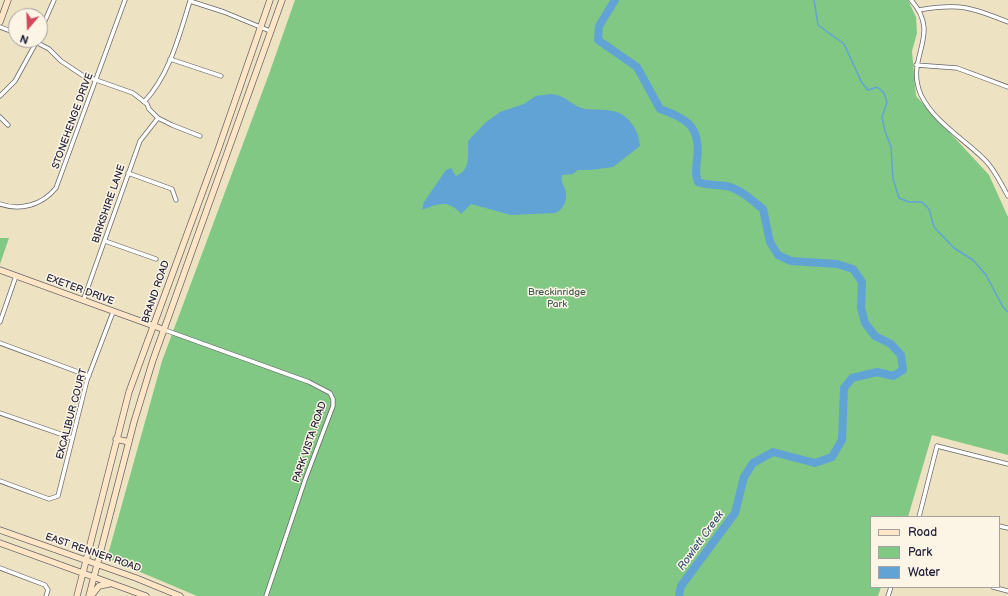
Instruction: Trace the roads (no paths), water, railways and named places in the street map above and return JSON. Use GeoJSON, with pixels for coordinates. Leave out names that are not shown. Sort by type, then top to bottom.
{"type":"FeatureCollection","features":[{"type":"Feature","properties":{"kind":"main road"},"geometry":{"type":"LineString","coordinates":[[0,22],[8,0]]}},
{"type":"Feature","properties":{"kind":"main road","name":"BRAND ROAD"},"geometry":{"type":"LineString","coordinates":[[77,596],[129,392],[218,150],[259,27],[270,0]]}},
{"type":"Feature","properties":{"kind":"main road"},"geometry":{"type":"LineString","coordinates":[[90,596],[129,442],[153,360],[282,0]]}},
{"type":"Feature","properties":{"kind":"main road","name":"EXETER DRIVE"},"geometry":{"type":"LineString","coordinates":[[0,270],[165,330]]}},
{"type":"Feature","properties":{"kind":"main road"},"geometry":{"type":"LineString","coordinates":[[116,439],[129,442]]}},
{"type":"Feature","properties":{"kind":"main road","name":"EAST RENNER ROAD"},"geometry":{"type":"LineString","coordinates":[[0,530],[97,564],[180,596]]}},
{"type":"Feature","properties":{"kind":"main road"},"geometry":{"type":"LineString","coordinates":[[0,543],[146,596]]}},
{"type":"Feature","properties":{"kind":"main road"},"geometry":{"type":"LineString","coordinates":[[90,596],[101,585],[115,585]]}},
{"type":"Feature","properties":{"kind":"street"},"geometry":{"type":"LineString","coordinates":[[48,14],[54,0]]}},
{"type":"Feature","properties":{"kind":"street","name":"STONEHENGE DRIVE"},"geometry":{"type":"LineString","coordinates":[[0,204],[13,207],[34,204],[46,198],[56,188],[125,0]]}},
{"type":"Feature","properties":{"kind":"street"},"geometry":{"type":"LineString","coordinates":[[911,0],[919,10],[926,31],[916,65],[918,86],[924,101],[946,125],[989,165],[1008,196]]}},
{"type":"Feature","properties":{"kind":"street"},"geometry":{"type":"LineString","coordinates":[[945,5],[946,0]]}},
{"type":"Feature","properties":{"kind":"street"},"geometry":{"type":"LineString","coordinates":[[144,102],[156,88],[170,59],[190,1],[224,12],[270,31]]}},
{"type":"Feature","properties":{"kind":"street"},"geometry":{"type":"LineString","coordinates":[[919,10],[945,5],[969,8],[1008,22]]}},
{"type":"Feature","properties":{"kind":"street"},"geometry":{"type":"LineString","coordinates":[[0,96],[15,81],[33,48]]}},
{"type":"Feature","properties":{"kind":"street"},"geometry":{"type":"LineString","coordinates":[[48,48],[74,70],[96,80],[133,93],[144,102],[158,118],[200,136]]}},
{"type":"Feature","properties":{"kind":"street"},"geometry":{"type":"LineString","coordinates":[[170,59],[221,76]]}},
{"type":"Feature","properties":{"kind":"street"},"geometry":{"type":"LineString","coordinates":[[916,65],[957,68],[1008,87]]}},
{"type":"Feature","properties":{"kind":"street"},"geometry":{"type":"LineString","coordinates":[[0,117],[8,125]]}},
{"type":"Feature","properties":{"kind":"street","name":"BIRKSHIRE LANE"},"geometry":{"type":"LineString","coordinates":[[83,301],[140,141],[158,118]]}},
{"type":"Feature","properties":{"kind":"street"},"geometry":{"type":"LineString","coordinates":[[128,173],[172,189],[176,200]]}},
{"type":"Feature","properties":{"kind":"street"},"geometry":{"type":"LineString","coordinates":[[105,241],[156,259]]}},
{"type":"Feature","properties":{"kind":"street"},"geometry":{"type":"LineString","coordinates":[[0,322],[16,276]]}},
{"type":"Feature","properties":{"kind":"street","name":"EXCALIBUR COURT"},"geometry":{"type":"LineString","coordinates":[[0,482],[49,498],[56,498],[61,492],[72,438],[89,376],[113,312]]}},
{"type":"Feature","properties":{"kind":"street","name":"PARK VISTA ROAD"},"geometry":{"type":"LineString","coordinates":[[165,330],[305,380],[330,393],[333,399],[333,406],[305,480],[266,596]]}},
{"type":"Feature","properties":{"kind":"street"},"geometry":{"type":"LineString","coordinates":[[0,343],[89,376]]}},
{"type":"Feature","properties":{"kind":"street"},"geometry":{"type":"LineString","coordinates":[[0,413],[72,438]]}},
{"type":"Feature","properties":{"kind":"street"},"geometry":{"type":"LineString","coordinates":[[919,516],[937,446],[1008,464]]}},
{"type":"Feature","properties":{"kind":"street"},"geometry":{"type":"LineString","coordinates":[[0,568],[43,584],[47,588],[46,596]]}},
{"type":"Feature","properties":{"kind":"street"},"geometry":{"type":"LineString","coordinates":[[997,588],[1008,591]]}},
{"type":"Feature","properties":{"kind":"water"},"geometry":{"type":"Polygon","coordinates":[[[551,94],[562,97],[580,108],[610,110],[619,113],[628,119],[632,124],[638,135],[640,146],[613,167],[578,170],[573,174],[562,175],[562,181],[566,191],[566,200],[562,208],[555,213],[511,215],[471,204],[461,214],[452,206],[443,204],[422,210],[424,202],[446,170],[451,168],[456,176],[464,170],[468,162],[468,141],[485,123],[500,112],[524,104],[536,96],[551,94]]]}},
{"type":"Feature","properties":{"kind":"waterway","name":"Rowlett Creek"},"geometry":{"type":"LineString","coordinates":[[615,0],[599,26],[598,40],[637,67],[660,109],[679,117],[691,126],[695,132],[697,140],[698,149],[696,177],[698,182],[722,185],[736,189],[763,209],[770,242],[778,255],[791,261],[837,264],[853,269],[862,282],[861,308],[865,323],[875,336],[891,344],[901,355],[903,370],[893,376],[877,372],[852,378],[844,388],[842,440],[832,457],[815,463],[773,452],[753,463],[744,477],[735,513],[681,586],[679,596]]}},
{"type":"Feature","properties":{"kind":"waterway"},"geometry":{"type":"LineString","coordinates":[[814,0],[818,25],[844,44],[862,83],[868,90],[877,87],[884,93],[887,102],[882,117],[891,147],[893,179],[899,198],[909,202],[922,202],[929,209],[934,227],[954,248],[973,260],[986,275],[1003,307],[1008,312]]}},
{"type":"Feature","properties":{"kind":"park label","name":"Breckinridge Park"},"geometry":{"type":"Point","coordinates":[557,298]}}]}
